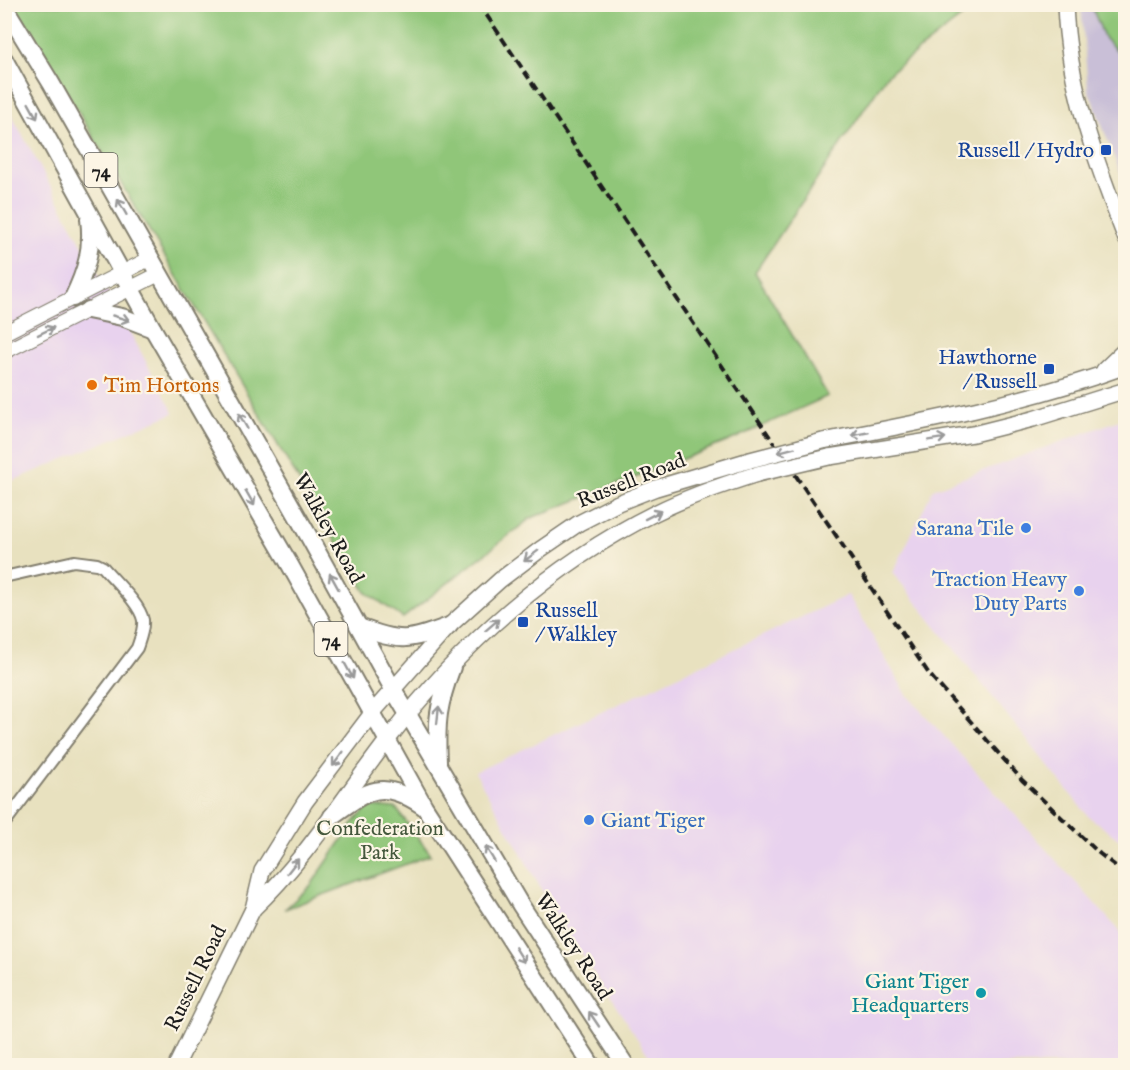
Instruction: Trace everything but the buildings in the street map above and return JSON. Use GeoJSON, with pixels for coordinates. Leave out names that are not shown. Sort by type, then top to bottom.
{"type":"FeatureCollection","features":[{"type":"Feature","properties":{"kind":"main road"},"geometry":{"type":"LineString","coordinates":[[1065,4],[1070,64],[1078,102],[1091,148],[1125,239]]}},
{"type":"Feature","properties":{"kind":"main road","name":"Walkley Road"},"geometry":{"type":"LineString","coordinates":[[4,6],[151,258],[408,715],[520,904],[626,1065]]}},
{"type":"Feature","properties":{"kind":"main road","name":"74"},"geometry":{"type":"LineString","coordinates":[[4,59],[153,329],[373,712],[424,806],[592,1065]]}},
{"type":"Feature","properties":{"kind":"main road"},"geometry":{"type":"LineString","coordinates":[[74,298],[90,255],[91,235],[88,212]]}},
{"type":"Feature","properties":{"kind":"main road"},"geometry":{"type":"LineString","coordinates":[[88,310],[122,317],[153,329]]}},
{"type":"Feature","properties":{"kind":"main road"},"geometry":{"type":"LineString","coordinates":[[1094,377],[1125,349]]}},
{"type":"Feature","properties":{"kind":"main road","name":"Russell Road"},"geometry":{"type":"LineString","coordinates":[[176,1065],[253,909],[262,871],[305,802],[373,712],[449,626],[500,580],[541,549],[579,523],[618,503],[656,488],[823,441],[945,417],[1094,377],[1125,366]]}},
{"type":"Feature","properties":{"kind":"main road","name":"Russell Road"},"geometry":{"type":"LineString","coordinates":[[253,909],[281,883],[408,715],[483,633],[554,575],[604,542],[655,513],[715,488],[757,474],[829,457],[973,434],[1033,419],[1124,391]]}},
{"type":"Feature","properties":{"kind":"main road"},"geometry":{"type":"LineString","coordinates":[[359,627],[385,637],[401,640],[422,636],[449,626]]}},
{"type":"Feature","properties":{"kind":"main road"},"geometry":{"type":"LineString","coordinates":[[438,766],[437,716],[452,667]]}},
{"type":"Feature","properties":{"kind":"main road"},"geometry":{"type":"LineString","coordinates":[[332,816],[358,796],[385,788],[407,795],[424,806]]}},
{"type":"Feature","properties":{"kind":"street"},"geometry":{"type":"LineString","coordinates":[[4,333],[151,258]]}},
{"type":"Feature","properties":{"kind":"street"},"geometry":{"type":"LineString","coordinates":[[4,352],[159,274]]}},
{"type":"Feature","properties":{"kind":"street"},"geometry":{"type":"LineString","coordinates":[[4,577],[74,561],[97,564],[103,567],[138,609],[143,621],[142,636],[137,648],[4,824]]}},
{"type":"Feature","properties":{"kind":"shaded area"},"geometry":{"type":"Polygon","coordinates":[[[1081,5],[1125,5],[1125,185],[1088,89],[1081,5]]]}},
{"type":"Feature","properties":{"kind":"shaded area"},"geometry":{"type":"Polygon","coordinates":[[[4,101],[174,413],[5,484],[4,484],[4,101]]]}},
{"type":"Feature","properties":{"kind":"shaded area"},"geometry":{"type":"Polygon","coordinates":[[[1126,418],[1125,844],[1088,816],[893,573],[933,489],[1126,418]]]}},
{"type":"Feature","properties":{"kind":"shaded area"},"geometry":{"type":"Polygon","coordinates":[[[848,595],[907,695],[1125,937],[1125,1065],[655,1065],[558,919],[475,772],[848,595]]]}},
{"type":"Feature","properties":{"kind":"green space"},"geometry":{"type":"Polygon","coordinates":[[[14,5],[977,5],[887,75],[755,272],[828,396],[729,441],[531,518],[403,618],[366,592],[14,5]]]}},
{"type":"Feature","properties":{"kind":"green space"},"geometry":{"type":"Polygon","coordinates":[[[1091,5],[1125,5],[1125,58],[1105,39],[1091,5]]]}},
{"type":"Feature","properties":{"kind":"green space","name":"Confederation Park"},"geometry":{"type":"Polygon","coordinates":[[[369,806],[396,808],[431,855],[285,909],[311,885],[355,821],[369,806]]]}},
{"type":"Feature","properties":{"kind":"railway"},"geometry":{"type":"LineString","coordinates":[[479,4],[929,674],[1022,780],[1100,854],[1126,874]]}},
{"type":"Feature","properties":{"kind":"place","name":"Russell / Hydro"},"geometry":{"type":"Point","coordinates":[1106,150]}},
{"type":"Feature","properties":{"kind":"place","name":"Hawthorne / Russell"},"geometry":{"type":"Point","coordinates":[1049,369]}},
{"type":"Feature","properties":{"kind":"place","name":"Tim Hortons"},"geometry":{"type":"Point","coordinates":[92,385]}},
{"type":"Feature","properties":{"kind":"place","name":"Sarana Tile"},"geometry":{"type":"Point","coordinates":[1026,528]}},
{"type":"Feature","properties":{"kind":"place","name":"Traction Heavy Duty Parts"},"geometry":{"type":"Point","coordinates":[1079,591]}},
{"type":"Feature","properties":{"kind":"place","name":"Russell / Walkley"},"geometry":{"type":"Point","coordinates":[523,622]}},
{"type":"Feature","properties":{"kind":"place","name":"Giant Tiger"},"geometry":{"type":"Point","coordinates":[589,820]}},
{"type":"Feature","properties":{"kind":"place","name":"Giant Tiger Headquarters"},"geometry":{"type":"Point","coordinates":[981,993]}}]}
